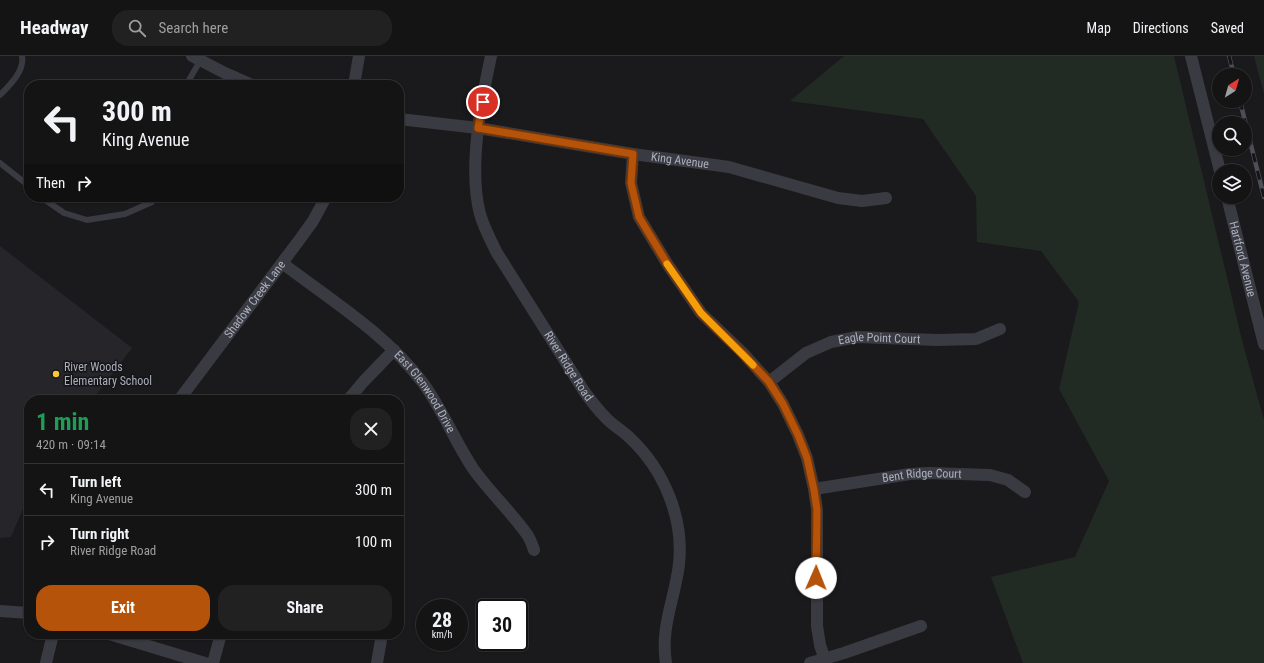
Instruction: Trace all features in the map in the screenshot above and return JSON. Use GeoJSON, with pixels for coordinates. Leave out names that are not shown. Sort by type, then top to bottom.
{"type":"FeatureCollection","features":[{"type":"Feature","properties":{"kind":"street"},"geometry":{"type":"LineString","coordinates":[[355,80],[359,56]]}},
{"type":"Feature","properties":{"kind":"street","name":"River Ridge Road"},"geometry":{"type":"LineString","coordinates":[[491,56],[478,128],[475,174],[476,194],[480,215],[487,234],[497,253],[584,391],[607,418],[630,438],[643,452],[665,485],[677,523],[679,543],[679,562],[676,582],[667,619],[665,638],[666,663]]}},
{"type":"Feature","properties":{"kind":"street"},"geometry":{"type":"LineString","coordinates":[[1191,56],[1218,164]]}},
{"type":"Feature","properties":{"kind":"street"},"geometry":{"type":"LineString","coordinates":[[198,58],[225,74],[240,80]]}},
{"type":"Feature","properties":{"kind":"street","name":"King Avenue"},"geometry":{"type":"LineString","coordinates":[[404,120],[478,128],[633,154],[729,167],[838,198],[862,201],[886,198]]}},
{"type":"Feature","properties":{"kind":"street"},"geometry":{"type":"LineString","coordinates":[[633,154],[631,183],[639,217],[701,313],[769,382],[783,404],[807,458],[817,510],[817,626],[820,645],[825,661]]}},
{"type":"Feature","properties":{"kind":"street","name":"Shadow Creek Lane"},"geometry":{"type":"LineString","coordinates":[[183,395],[282,264],[313,221],[323,202]]}},
{"type":"Feature","properties":{"kind":"street","name":"Hartford Avenue"},"geometry":{"type":"LineString","coordinates":[[1229,204],[1264,344]]}},
{"type":"Feature","properties":{"kind":"street","name":"East Glenwood Drive"},"geometry":{"type":"LineString","coordinates":[[282,264],[369,328],[394,350],[423,384],[479,477],[527,534],[534,550]]}},
{"type":"Feature","properties":{"kind":"street","name":"Eagle Point Court"},"geometry":{"type":"LineString","coordinates":[[769,382],[806,353],[831,342],[857,337],[937,340],[976,339],[1000,329]]}},
{"type":"Feature","properties":{"kind":"street"},"geometry":{"type":"LineString","coordinates":[[352,395],[394,350]]}},
{"type":"Feature","properties":{"kind":"street","name":"Bent Ridge Court"},"geometry":{"type":"LineString","coordinates":[[814,490],[901,475],[929,473],[990,475],[1008,480],[1025,492]]}},
{"type":"Feature","properties":{"kind":"street"},"geometry":{"type":"LineString","coordinates":[[0,611],[24,613]]}},
{"type":"Feature","properties":{"kind":"street"},"geometry":{"type":"LineString","coordinates":[[810,663],[825,661],[921,626]]}},
{"type":"Feature","properties":{"kind":"street"},"geometry":{"type":"LineString","coordinates":[[46,663],[52,639]]}},
{"type":"Feature","properties":{"kind":"street"},"geometry":{"type":"LineString","coordinates":[[126,639],[205,663]]}},
{"type":"Feature","properties":{"kind":"street"},"geometry":{"type":"LineString","coordinates":[[213,663],[220,639]]}},
{"type":"Feature","properties":{"kind":"street"},"geometry":{"type":"LineString","coordinates":[[377,663],[381,639]]}},
{"type":"Feature","properties":{"kind":"lane"},"geometry":{"type":"LineString","coordinates":[[0,95],[16,76],[22,66],[22,56]]}},
{"type":"Feature","properties":{"kind":"lane"},"geometry":{"type":"LineString","coordinates":[[188,80],[198,58]]}},
{"type":"Feature","properties":{"kind":"lane"},"geometry":{"type":"LineString","coordinates":[[0,163],[24,182]]}},
{"type":"Feature","properties":{"kind":"lane"},"geometry":{"type":"LineString","coordinates":[[48,202],[64,213],[87,220],[125,214],[152,202]]}},
{"type":"Feature","properties":{"kind":"shaded area"},"geometry":{"type":"Polygon","coordinates":[[[844,56],[1174,56],[1243,344],[1264,420],[1264,663],[1023,663],[991,577],[1075,557],[1109,481],[1059,389],[1079,302],[1041,251],[977,242],[976,196],[923,119],[790,101],[844,56]]]}},
{"type":"Feature","properties":{"kind":"shaded area"},"geometry":{"type":"Polygon","coordinates":[[[1254,56],[1264,56],[1264,94],[1254,56]]]}},
{"type":"Feature","properties":{"kind":"shaded area","name":"River Woods Elementary School"},"geometry":{"type":"Polygon","coordinates":[[[0,246],[132,348],[96,395],[24,395],[24,506],[11,537],[0,538],[0,246]]]}},
{"type":"Feature","properties":{"kind":"railway"},"geometry":{"type":"LineString","coordinates":[[1229,56],[1232,68]]}},
{"type":"Feature","properties":{"kind":"railway"},"geometry":{"type":"LineString","coordinates":[[1242,108],[1264,197]]}},
{"type":"Feature","properties":{"kind":"slow traffic"},"geometry":{"type":"LineString","coordinates":[[667,264],[701,313],[753,365]]}},
{"type":"Feature","properties":{"kind":"place","name":"River Woods Elementary School"},"geometry":{"type":"Point","coordinates":[56,374]}},
{"type":"Feature","properties":{"kind":"route"},"geometry":{"type":"LineString","coordinates":[[483,102],[478,128],[554,142],[633,154],[631,183],[639,217],[668,265],[701,313],[769,382],[793,423],[807,458],[817,510],[816,578]]}}]}
